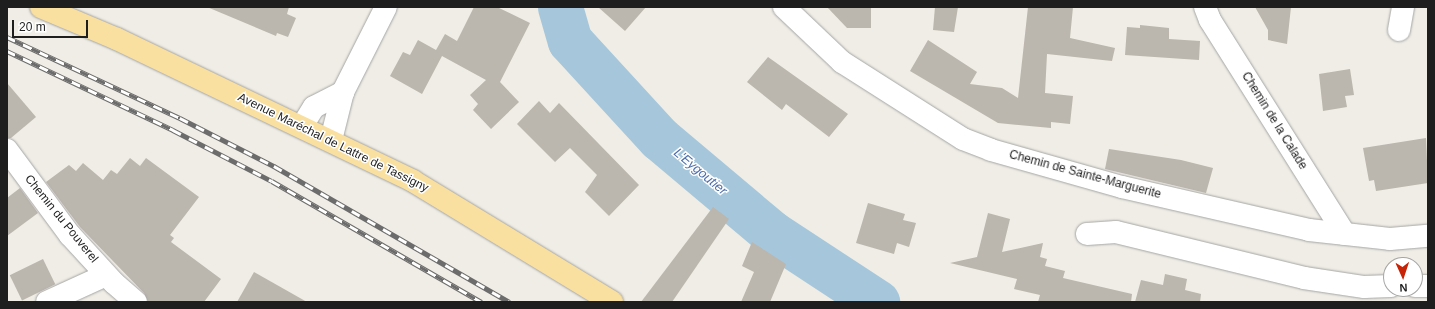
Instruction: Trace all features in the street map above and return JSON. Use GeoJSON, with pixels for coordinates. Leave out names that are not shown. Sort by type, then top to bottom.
{"type":"FeatureCollection","features":[{"type":"Feature","properties":{"kind":"main road","name":"Avenue Maréchal de Lattre de Tassigny"},"geometry":{"type":"LineString","coordinates":[[41,7],[117,39],[302,126],[413,181],[612,302]]}},
{"type":"Feature","properties":{"kind":"street"},"geometry":{"type":"LineString","coordinates":[[331,140],[343,92],[386,7]]}},
{"type":"Feature","properties":{"kind":"street","name":"Chemin de Sainte-Marguerite"},"geometry":{"type":"LineString","coordinates":[[784,7],[842,62],[963,139],[992,150],[1122,187],[1309,230],[1390,239],[1428,236]]}},
{"type":"Feature","properties":{"kind":"street","name":"Chemin de la Calade"},"geometry":{"type":"LineString","coordinates":[[1205,7],[1210,20],[1345,234]]}},
{"type":"Feature","properties":{"kind":"street"},"geometry":{"type":"LineString","coordinates":[[1399,30],[1403,7]]}},
{"type":"Feature","properties":{"kind":"street"},"geometry":{"type":"LineString","coordinates":[[302,126],[314,107],[343,92]]}},
{"type":"Feature","properties":{"kind":"street","name":"Chemin du Pouverel"},"geometry":{"type":"LineString","coordinates":[[7,150],[70,235],[106,275],[136,302]]}},
{"type":"Feature","properties":{"kind":"street"},"geometry":{"type":"LineString","coordinates":[[1087,234],[1116,232],[1304,278],[1364,287],[1383,286]]}},
{"type":"Feature","properties":{"kind":"street"},"geometry":{"type":"LineString","coordinates":[[47,302],[106,275]]}},
{"type":"Feature","properties":{"kind":"building"},"geometry":{"type":"Polygon","coordinates":[[[207,7],[289,7],[287,14],[296,18],[288,37],[277,33],[276,36],[207,7]]]}},
{"type":"Feature","properties":{"kind":"building"},"geometry":{"type":"Polygon","coordinates":[[[474,7],[497,7],[530,23],[500,82],[519,102],[491,129],[473,110],[478,104],[470,95],[486,80],[442,56],[422,94],[390,76],[403,52],[410,55],[418,40],[436,50],[445,34],[457,41],[474,7]]]}},
{"type":"Feature","properties":{"kind":"building"},"geometry":{"type":"Polygon","coordinates":[[[598,7],[646,7],[625,31],[598,7]]]}},
{"type":"Feature","properties":{"kind":"building"},"geometry":{"type":"Polygon","coordinates":[[[827,7],[871,7],[871,28],[847,28],[827,7]]]}},
{"type":"Feature","properties":{"kind":"building"},"geometry":{"type":"Polygon","coordinates":[[[935,7],[958,7],[954,32],[933,30],[935,7]]]}},
{"type":"Feature","properties":{"kind":"building"},"geometry":{"type":"Polygon","coordinates":[[[1028,7],[1073,7],[1070,38],[1115,48],[1112,61],[1047,54],[1045,93],[1073,96],[1070,124],[1051,122],[1051,128],[998,123],[910,71],[928,40],[977,72],[970,84],[1002,88],[1018,98],[1028,7]]]}},
{"type":"Feature","properties":{"kind":"building"},"geometry":{"type":"Polygon","coordinates":[[[1255,7],[1291,7],[1287,44],[1268,40],[1268,30],[1255,7]]]}},
{"type":"Feature","properties":{"kind":"building"},"geometry":{"type":"Polygon","coordinates":[[[1140,25],[1169,28],[1169,39],[1200,41],[1199,60],[1125,55],[1127,27],[1140,28],[1140,25]]]}},
{"type":"Feature","properties":{"kind":"building"},"geometry":{"type":"Polygon","coordinates":[[[768,57],[848,114],[829,137],[786,104],[782,110],[747,82],[768,57]]]}},
{"type":"Feature","properties":{"kind":"building"},"geometry":{"type":"Polygon","coordinates":[[[1350,69],[1354,95],[1345,96],[1347,107],[1323,111],[1319,74],[1350,69]]]}},
{"type":"Feature","properties":{"kind":"building"},"geometry":{"type":"Polygon","coordinates":[[[7,83],[36,117],[11,138],[7,138],[7,83]]]}},
{"type":"Feature","properties":{"kind":"building"},"geometry":{"type":"Polygon","coordinates":[[[539,101],[550,113],[559,103],[639,185],[609,216],[585,192],[597,175],[570,148],[555,162],[517,124],[539,101]]]}},
{"type":"Feature","properties":{"kind":"building"},"geometry":{"type":"Polygon","coordinates":[[[1426,138],[1428,183],[1376,191],[1374,180],[1369,181],[1363,148],[1426,138]]]}},
{"type":"Feature","properties":{"kind":"building"},"geometry":{"type":"Polygon","coordinates":[[[1109,149],[1181,160],[1213,168],[1206,193],[1105,169],[1109,149]]]}},
{"type":"Feature","properties":{"kind":"building"},"geometry":{"type":"Polygon","coordinates":[[[130,158],[140,166],[146,158],[199,197],[170,235],[174,238],[171,242],[221,279],[204,302],[148,302],[144,293],[80,227],[46,182],[69,165],[76,171],[83,163],[103,180],[111,170],[117,174],[130,158]]]}},
{"type":"Feature","properties":{"kind":"building"},"geometry":{"type":"Polygon","coordinates":[[[20,188],[38,213],[7,236],[7,198],[20,188]]]}},
{"type":"Feature","properties":{"kind":"building"},"geometry":{"type":"Polygon","coordinates":[[[868,203],[905,214],[903,220],[916,223],[909,247],[897,243],[894,254],[856,243],[868,203]]]}},
{"type":"Feature","properties":{"kind":"building"},"geometry":{"type":"Polygon","coordinates":[[[713,207],[729,219],[672,302],[641,302],[713,207]]]}},
{"type":"Feature","properties":{"kind":"building"},"geometry":{"type":"Polygon","coordinates":[[[988,213],[1010,219],[1002,252],[1043,243],[1040,257],[1047,259],[1045,266],[1065,271],[1063,278],[1132,294],[1131,302],[1038,302],[1040,295],[1014,289],[1017,279],[950,263],[977,257],[988,213]]]}},
{"type":"Feature","properties":{"kind":"building"},"geometry":{"type":"Polygon","coordinates":[[[752,242],[786,264],[770,302],[741,302],[754,272],[742,266],[752,242]]]}},
{"type":"Feature","properties":{"kind":"building"},"geometry":{"type":"Polygon","coordinates":[[[43,259],[55,284],[22,300],[10,275],[43,259]]]}},
{"type":"Feature","properties":{"kind":"building"},"geometry":{"type":"Polygon","coordinates":[[[254,272],[307,302],[237,302],[254,272]]]}},
{"type":"Feature","properties":{"kind":"building"},"geometry":{"type":"Polygon","coordinates":[[[1165,274],[1187,279],[1185,290],[1201,294],[1200,302],[1135,302],[1141,280],[1163,285],[1165,274]]]}},
{"type":"Feature","properties":{"kind":"waterway","name":"L'Eygoutier"},"geometry":{"type":"LineString","coordinates":[[560,7],[570,41],[659,138],[772,233],[877,302]]}},
{"type":"Feature","properties":{"kind":"railway"},"geometry":{"type":"LineString","coordinates":[[7,37],[180,118],[274,166],[510,302]]}},
{"type":"Feature","properties":{"kind":"railway"},"geometry":{"type":"LineString","coordinates":[[7,51],[173,130],[272,181],[482,302]]}}]}
